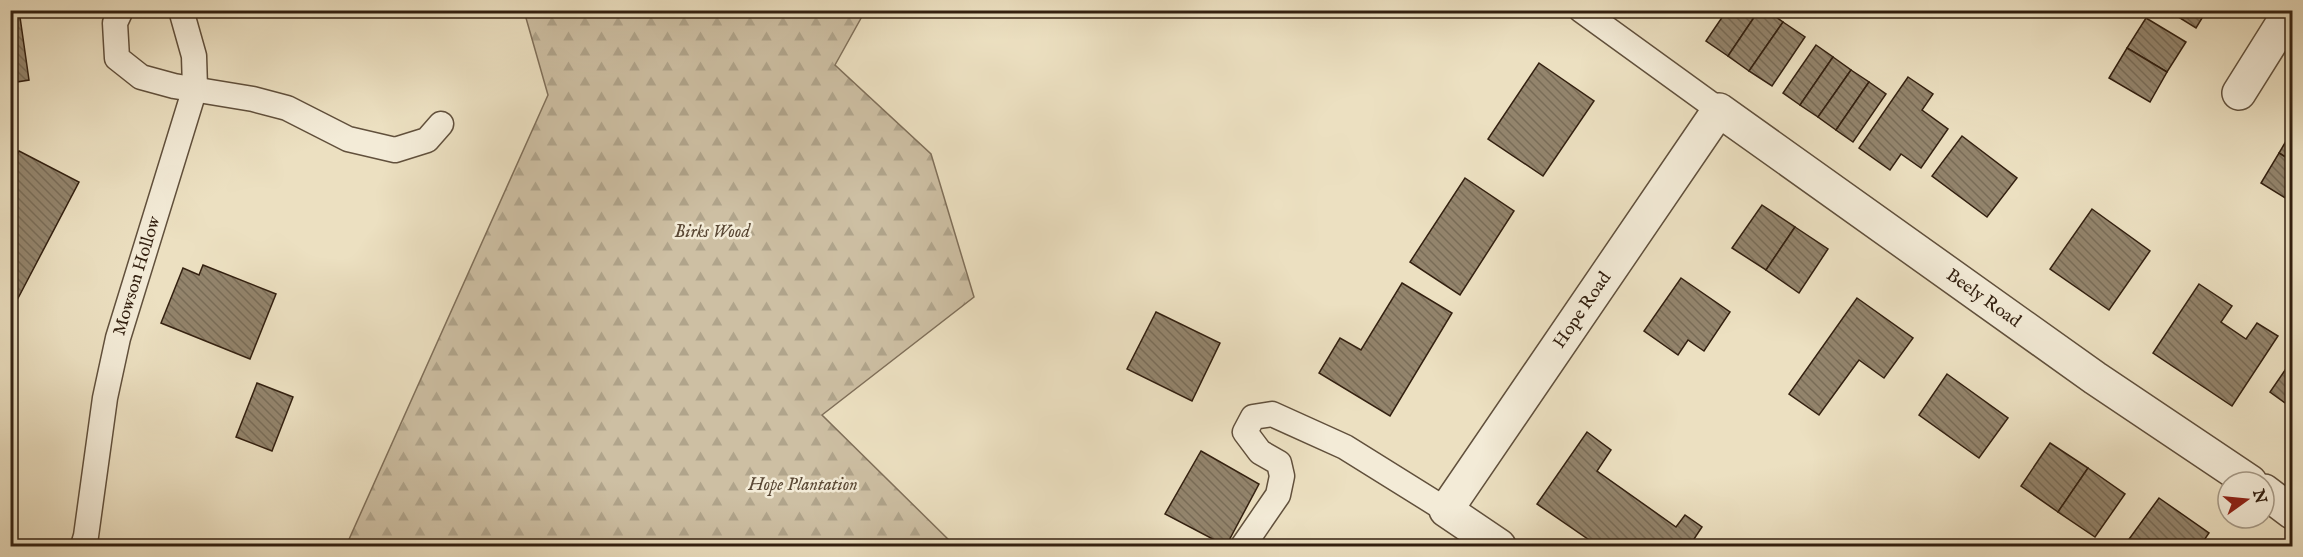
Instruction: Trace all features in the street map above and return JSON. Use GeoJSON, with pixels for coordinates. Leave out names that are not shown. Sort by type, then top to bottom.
{"type":"FeatureCollection","features":[{"type":"Feature","properties":{"kind":"street"},"geometry":{"type":"LineString","coordinates":[[2239,93],[2291,10]]}},
{"type":"Feature","properties":{"kind":"street","name":"Beely Road"},"geometry":{"type":"LineString","coordinates":[[1719,110],[2095,378],[2232,470]]}},
{"type":"Feature","properties":{"kind":"street","name":"Hope Road"},"geometry":{"type":"LineString","coordinates":[[1446,510],[1719,110]]}},
{"type":"Feature","properties":{"kind":"street"},"geometry":{"type":"LineString","coordinates":[[2276,500],[2292,512]]}},
{"type":"Feature","properties":{"kind":"street"},"geometry":{"type":"LineString","coordinates":[[1446,510],[1499,546]]}},
{"type":"Feature","properties":{"kind":"lane"},"geometry":{"type":"LineString","coordinates":[[121,10],[115,23],[117,58],[141,77],[174,86],[253,99],[287,108],[348,139],[395,150],[427,140],[441,124]]}},
{"type":"Feature","properties":{"kind":"lane","name":"Mowson Hollow"},"geometry":{"type":"LineString","coordinates":[[83,546],[105,398],[118,338],[195,88],[194,56],[181,10]]}},
{"type":"Feature","properties":{"kind":"lane"},"geometry":{"type":"LineString","coordinates":[[1581,10],[1719,110]]}},
{"type":"Feature","properties":{"kind":"lane"},"geometry":{"type":"LineString","coordinates":[[1243,546],[1278,495],[1282,476],[1279,463],[1260,452],[1245,432],[1253,417],[1272,414],[1345,447],[1446,510]]}},
{"type":"Feature","properties":{"kind":"green space","name":"Birks Wood"},"geometry":{"type":"Polygon","coordinates":[[[524,11],[865,11],[835,65],[931,154],[974,297],[822,415],[955,546],[346,546],[548,95],[524,11]]]}},
{"type":"Feature","properties":{"kind":"building"},"geometry":{"type":"Polygon","coordinates":[[[10,10],[58,10],[20,17],[29,80],[10,83],[10,10]]]}},
{"type":"Feature","properties":{"kind":"building"},"geometry":{"type":"Polygon","coordinates":[[[1727,10],[1759,10],[1728,56],[1706,41],[1727,10]]]}},
{"type":"Feature","properties":{"kind":"building"},"geometry":{"type":"Polygon","coordinates":[[[1759,10],[1766,10],[1783,22],[1749,71],[1728,56],[1759,10]]]}},
{"type":"Feature","properties":{"kind":"building"},"geometry":{"type":"Polygon","coordinates":[[[2167,10],[2207,10],[2196,28],[2167,10]]]}},
{"type":"Feature","properties":{"kind":"building"},"geometry":{"type":"Polygon","coordinates":[[[2146,18],[2186,42],[2167,72],[2127,48],[2146,18]]]}},
{"type":"Feature","properties":{"kind":"building"},"geometry":{"type":"Polygon","coordinates":[[[1783,22],[1805,37],[1772,86],[1749,71],[1783,22]]]}},
{"type":"Feature","properties":{"kind":"building"},"geometry":{"type":"Polygon","coordinates":[[[1816,45],[1833,57],[1800,105],[1783,93],[1816,45]]]}},
{"type":"Feature","properties":{"kind":"building"},"geometry":{"type":"Polygon","coordinates":[[[2127,48],[2167,72],[2150,102],[2109,78],[2127,48]]]}},
{"type":"Feature","properties":{"kind":"building"},"geometry":{"type":"Polygon","coordinates":[[[1833,57],[1851,70],[1818,117],[1800,105],[1833,57]]]}},
{"type":"Feature","properties":{"kind":"building"},"geometry":{"type":"Polygon","coordinates":[[[1539,63],[1594,101],[1543,176],[1488,139],[1539,63]]]}},
{"type":"Feature","properties":{"kind":"building"},"geometry":{"type":"Polygon","coordinates":[[[1851,70],[1869,82],[1836,130],[1818,117],[1851,70]]]}},
{"type":"Feature","properties":{"kind":"building"},"geometry":{"type":"Polygon","coordinates":[[[1908,77],[1933,94],[1922,110],[1948,129],[1921,168],[1901,154],[1890,170],[1859,148],[1908,77]]]}},
{"type":"Feature","properties":{"kind":"building"},"geometry":{"type":"Polygon","coordinates":[[[1869,82],[1886,94],[1853,142],[1836,130],[1869,82]]]}},
{"type":"Feature","properties":{"kind":"building"},"geometry":{"type":"Polygon","coordinates":[[[2292,131],[2292,161],[2279,153],[2292,131]]]}},
{"type":"Feature","properties":{"kind":"building"},"geometry":{"type":"Polygon","coordinates":[[[1962,136],[2017,178],[1987,217],[1932,176],[1962,136]]]}},
{"type":"Feature","properties":{"kind":"building"},"geometry":{"type":"Polygon","coordinates":[[[19,151],[79,182],[16,302],[10,299],[10,167],[19,151]]]}},
{"type":"Feature","properties":{"kind":"building"},"geometry":{"type":"Polygon","coordinates":[[[2279,153],[2292,161],[2292,202],[2261,183],[2279,153]]]}},
{"type":"Feature","properties":{"kind":"building"},"geometry":{"type":"Polygon","coordinates":[[[1465,178],[1514,211],[1460,295],[1410,262],[1465,178]]]}},
{"type":"Feature","properties":{"kind":"building"},"geometry":{"type":"Polygon","coordinates":[[[1762,205],[1795,227],[1766,270],[1732,248],[1762,205]]]}},
{"type":"Feature","properties":{"kind":"building"},"geometry":{"type":"Polygon","coordinates":[[[2092,209],[2150,251],[2109,310],[2050,269],[2092,209]]]}},
{"type":"Feature","properties":{"kind":"building"},"geometry":{"type":"Polygon","coordinates":[[[1795,227],[1828,249],[1799,293],[1766,270],[1795,227]]]}},
{"type":"Feature","properties":{"kind":"building"},"geometry":{"type":"Polygon","coordinates":[[[203,265],[276,294],[250,359],[161,323],[183,268],[199,275],[203,265]]]}},
{"type":"Feature","properties":{"kind":"building"},"geometry":{"type":"Polygon","coordinates":[[[1681,278],[1730,312],[1704,351],[1688,340],[1678,355],[1644,331],[1681,278]]]}},
{"type":"Feature","properties":{"kind":"building"},"geometry":{"type":"Polygon","coordinates":[[[1402,283],[1452,313],[1390,416],[1319,373],[1340,338],[1361,350],[1402,283]]]}},
{"type":"Feature","properties":{"kind":"building"},"geometry":{"type":"Polygon","coordinates":[[[2199,284],[2232,306],[2221,322],[2246,339],[2257,323],[2278,336],[2232,406],[2153,353],[2199,284]]]}},
{"type":"Feature","properties":{"kind":"building"},"geometry":{"type":"Polygon","coordinates":[[[1857,298],[1913,338],[1884,378],[1859,360],[1819,415],[1789,394],[1857,298]]]}},
{"type":"Feature","properties":{"kind":"building"},"geometry":{"type":"Polygon","coordinates":[[[1156,312],[1220,343],[1192,401],[1127,369],[1156,312]]]}},
{"type":"Feature","properties":{"kind":"building"},"geometry":{"type":"Polygon","coordinates":[[[2292,360],[2292,408],[2270,392],[2292,360]]]}},
{"type":"Feature","properties":{"kind":"building"},"geometry":{"type":"Polygon","coordinates":[[[1947,374],[2008,418],[1979,458],[1919,415],[1947,374]]]}},
{"type":"Feature","properties":{"kind":"building"},"geometry":{"type":"Polygon","coordinates":[[[257,383],[293,397],[272,451],[236,437],[257,383]]]}},
{"type":"Feature","properties":{"kind":"building"},"geometry":{"type":"Polygon","coordinates":[[[1587,432],[1611,450],[1597,471],[1676,527],[1685,515],[1702,527],[1692,542],[1698,546],[1598,546],[1537,504],[1587,432]]]}},
{"type":"Feature","properties":{"kind":"building"},"geometry":{"type":"Polygon","coordinates":[[[2050,443],[2088,468],[2058,512],[2021,486],[2050,443]]]}},
{"type":"Feature","properties":{"kind":"building"},"geometry":{"type":"Polygon","coordinates":[[[1201,451],[1259,484],[1226,546],[1165,514],[1201,451]]]}},
{"type":"Feature","properties":{"kind":"building"},"geometry":{"type":"Polygon","coordinates":[[[2088,468],[2125,494],[2095,537],[2058,512],[2088,468]]]}},
{"type":"Feature","properties":{"kind":"building"},"geometry":{"type":"Polygon","coordinates":[[[2159,498],[2209,533],[2200,546],[2124,546],[2159,498]]]}},
{"type":"Feature","properties":{"kind":"park label","name":"Hope Plantation"},"geometry":{"type":"Point","coordinates":[803,485]}}]}
